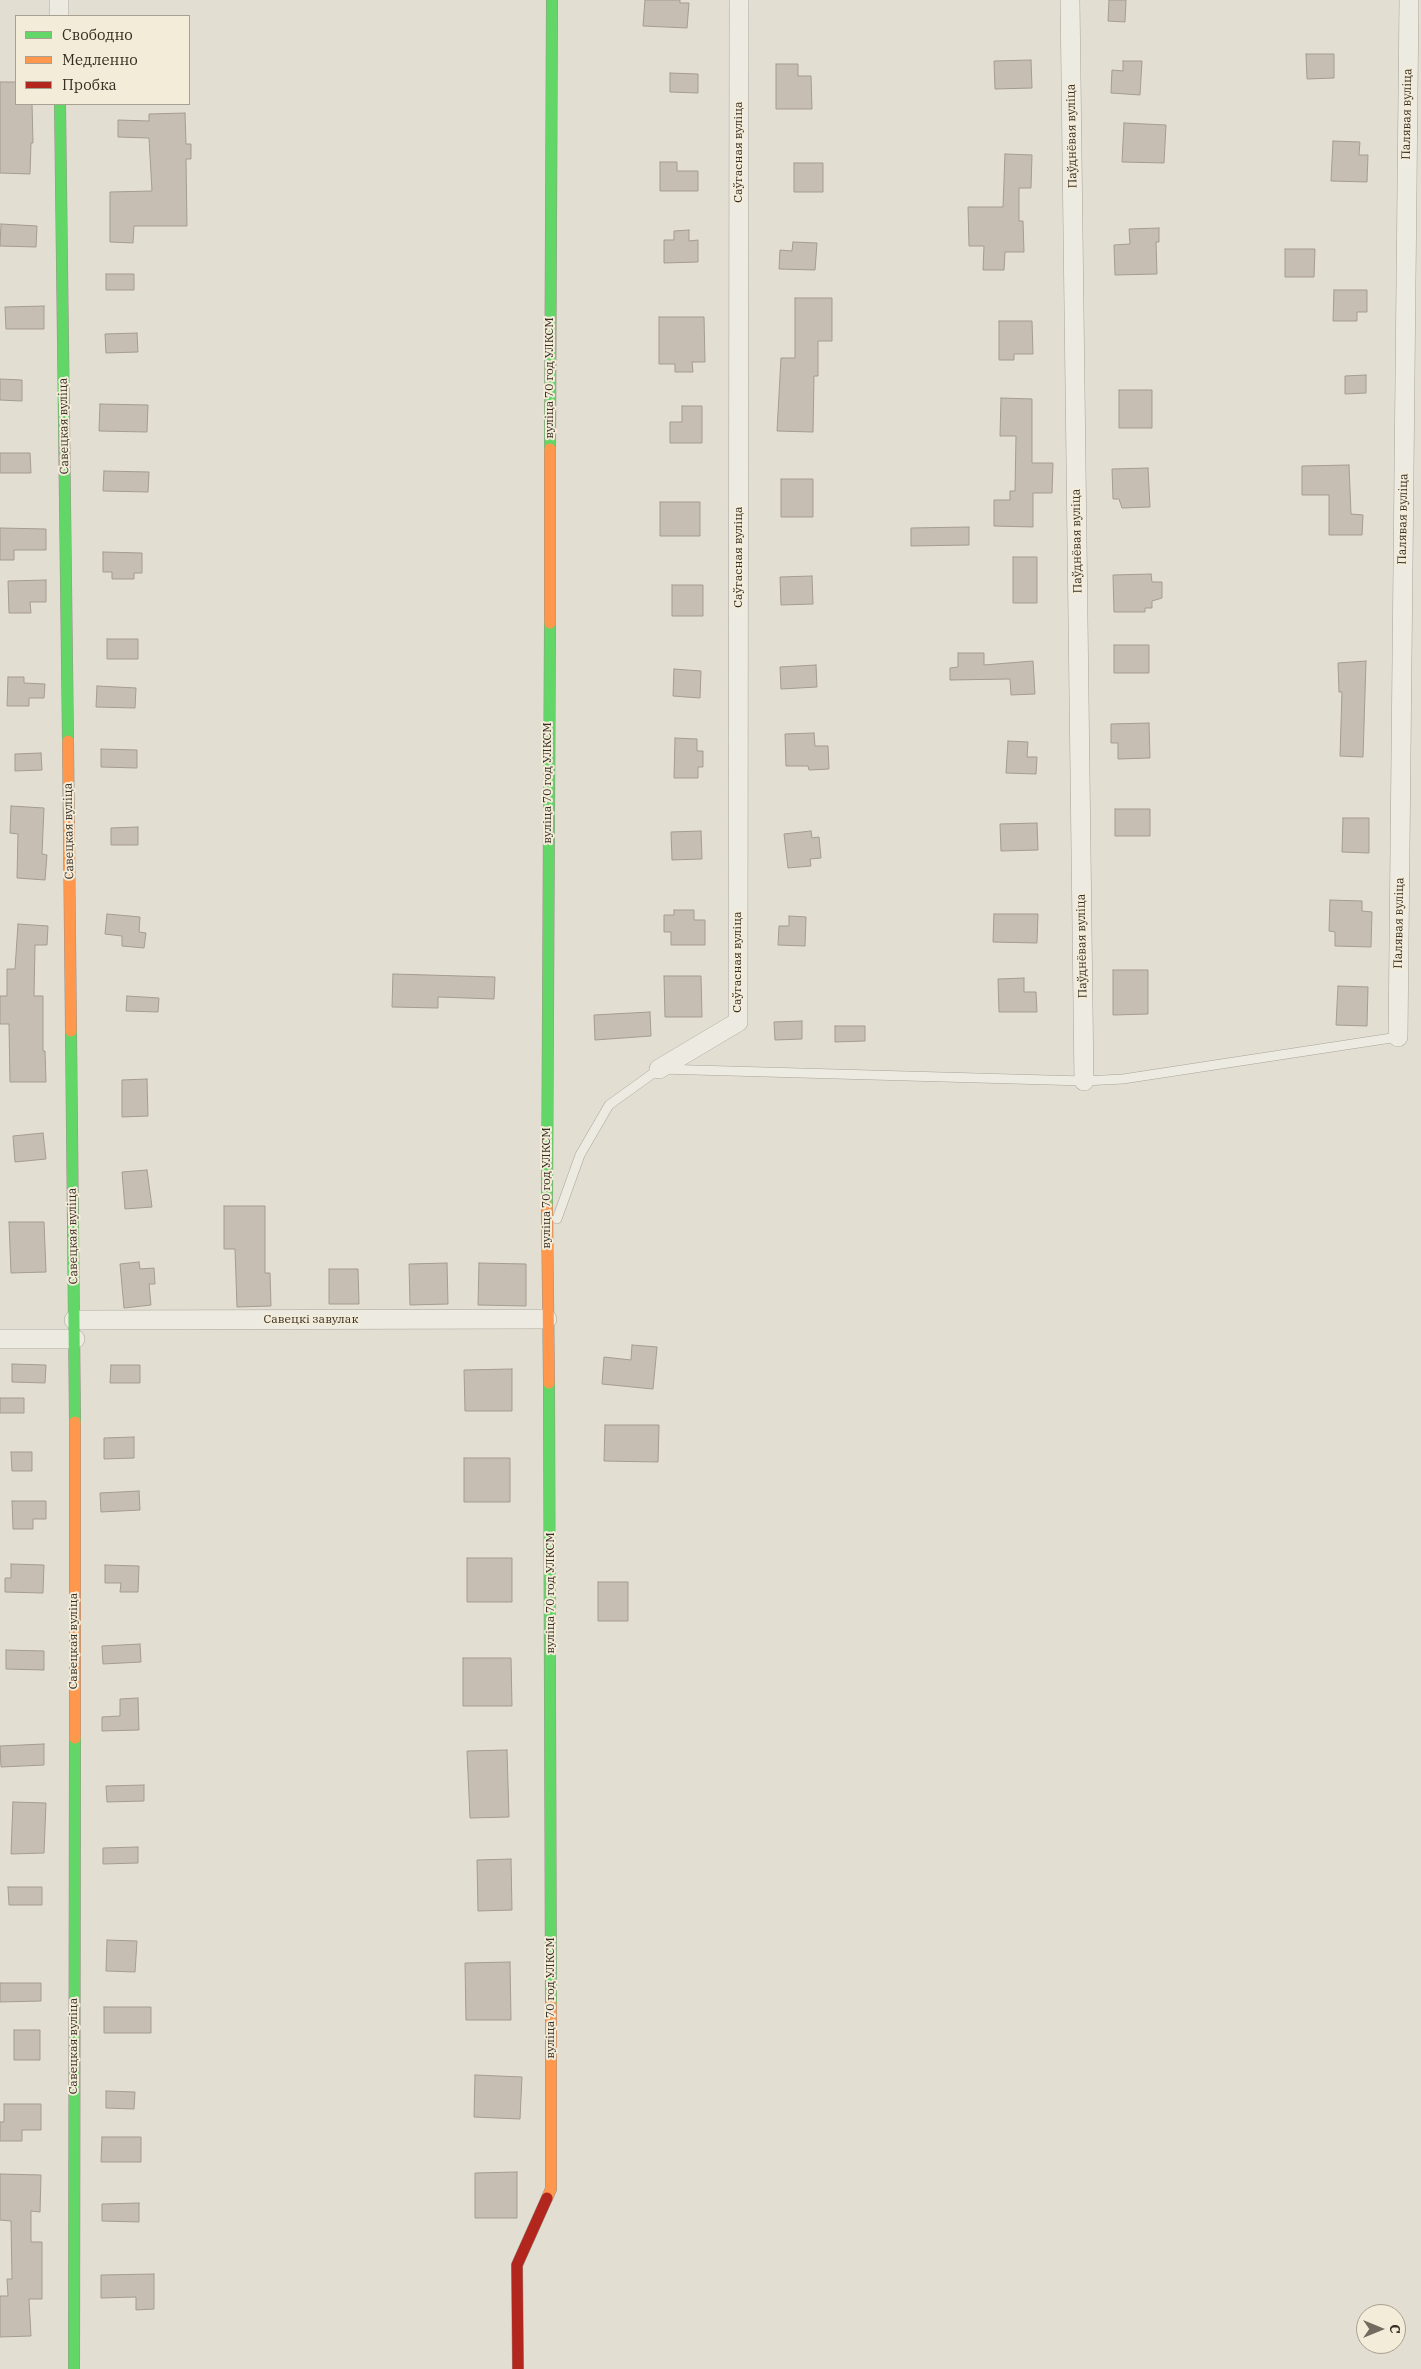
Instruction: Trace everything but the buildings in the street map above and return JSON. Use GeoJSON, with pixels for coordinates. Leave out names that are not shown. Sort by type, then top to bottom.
{"type":"FeatureCollection","features":[{"type":"Feature","properties":{"kind":"street"},"geometry":{"type":"LineString","coordinates":[[59,0],[59,15]]}},
{"type":"Feature","properties":{"kind":"street","name":"вуліца 70 год УЛКСМ"},"geometry":{"type":"LineString","coordinates":[[518,2369],[517,2265],[551,2189],[551,1507],[547,1248],[552,0]]}},
{"type":"Feature","properties":{"kind":"street","name":"Саўгасная вуліца"},"geometry":{"type":"LineString","coordinates":[[659,1069],[738,1022],[739,0]]}},
{"type":"Feature","properties":{"kind":"street","name":"Паўднёвая вуліца"},"geometry":{"type":"LineString","coordinates":[[1070,0],[1084,1081]]}},
{"type":"Feature","properties":{"kind":"street","name":"Палявая вуліца"},"geometry":{"type":"LineString","coordinates":[[1398,1037],[1409,0]]}},
{"type":"Feature","properties":{"kind":"street","name":"Савецкая вуліца"},"geometry":{"type":"LineString","coordinates":[[60,105],[75,1330],[74,2369]]}},
{"type":"Feature","properties":{"kind":"street","name":"Савецкі завулак"},"geometry":{"type":"LineString","coordinates":[[0,1339],[75,1330],[547,1319]]}},
{"type":"Feature","properties":{"kind":"lane"},"geometry":{"type":"LineString","coordinates":[[547,1248],[580,1155],[609,1105],[659,1069],[1084,1081],[1123,1079],[1398,1037]]}},
{"type":"Feature","properties":{"kind":"traffic: fast"},"geometry":{"type":"LineString","coordinates":[[550,449],[552,0]]}},
{"type":"Feature","properties":{"kind":"traffic: fast"},"geometry":{"type":"LineString","coordinates":[[60,105],[68,741]]}},
{"type":"Feature","properties":{"kind":"traffic: fast"},"geometry":{"type":"LineString","coordinates":[[547,1206],[550,623]]}},
{"type":"Feature","properties":{"kind":"traffic: fast"},"geometry":{"type":"LineString","coordinates":[[71,1031],[75,1422]]}},
{"type":"Feature","properties":{"kind":"traffic: fast"},"geometry":{"type":"LineString","coordinates":[[549,1383],[551,2004]]}},
{"type":"Feature","properties":{"kind":"traffic: fast"},"geometry":{"type":"LineString","coordinates":[[74,2369],[75,1738]]}},
{"type":"Feature","properties":{"kind":"traffic: slow"},"geometry":{"type":"LineString","coordinates":[[550,449],[550,623]]}},
{"type":"Feature","properties":{"kind":"traffic: slow"},"geometry":{"type":"LineString","coordinates":[[68,741],[71,1031]]}},
{"type":"Feature","properties":{"kind":"traffic: slow"},"geometry":{"type":"LineString","coordinates":[[547,1206],[549,1383]]}},
{"type":"Feature","properties":{"kind":"traffic: slow"},"geometry":{"type":"LineString","coordinates":[[75,1422],[75,1738]]}},
{"type":"Feature","properties":{"kind":"traffic: slow"},"geometry":{"type":"LineString","coordinates":[[547,2198],[551,2189],[551,2004]]}},
{"type":"Feature","properties":{"kind":"traffic: jam"},"geometry":{"type":"LineString","coordinates":[[518,2369],[517,2265],[547,2198]]}}]}
